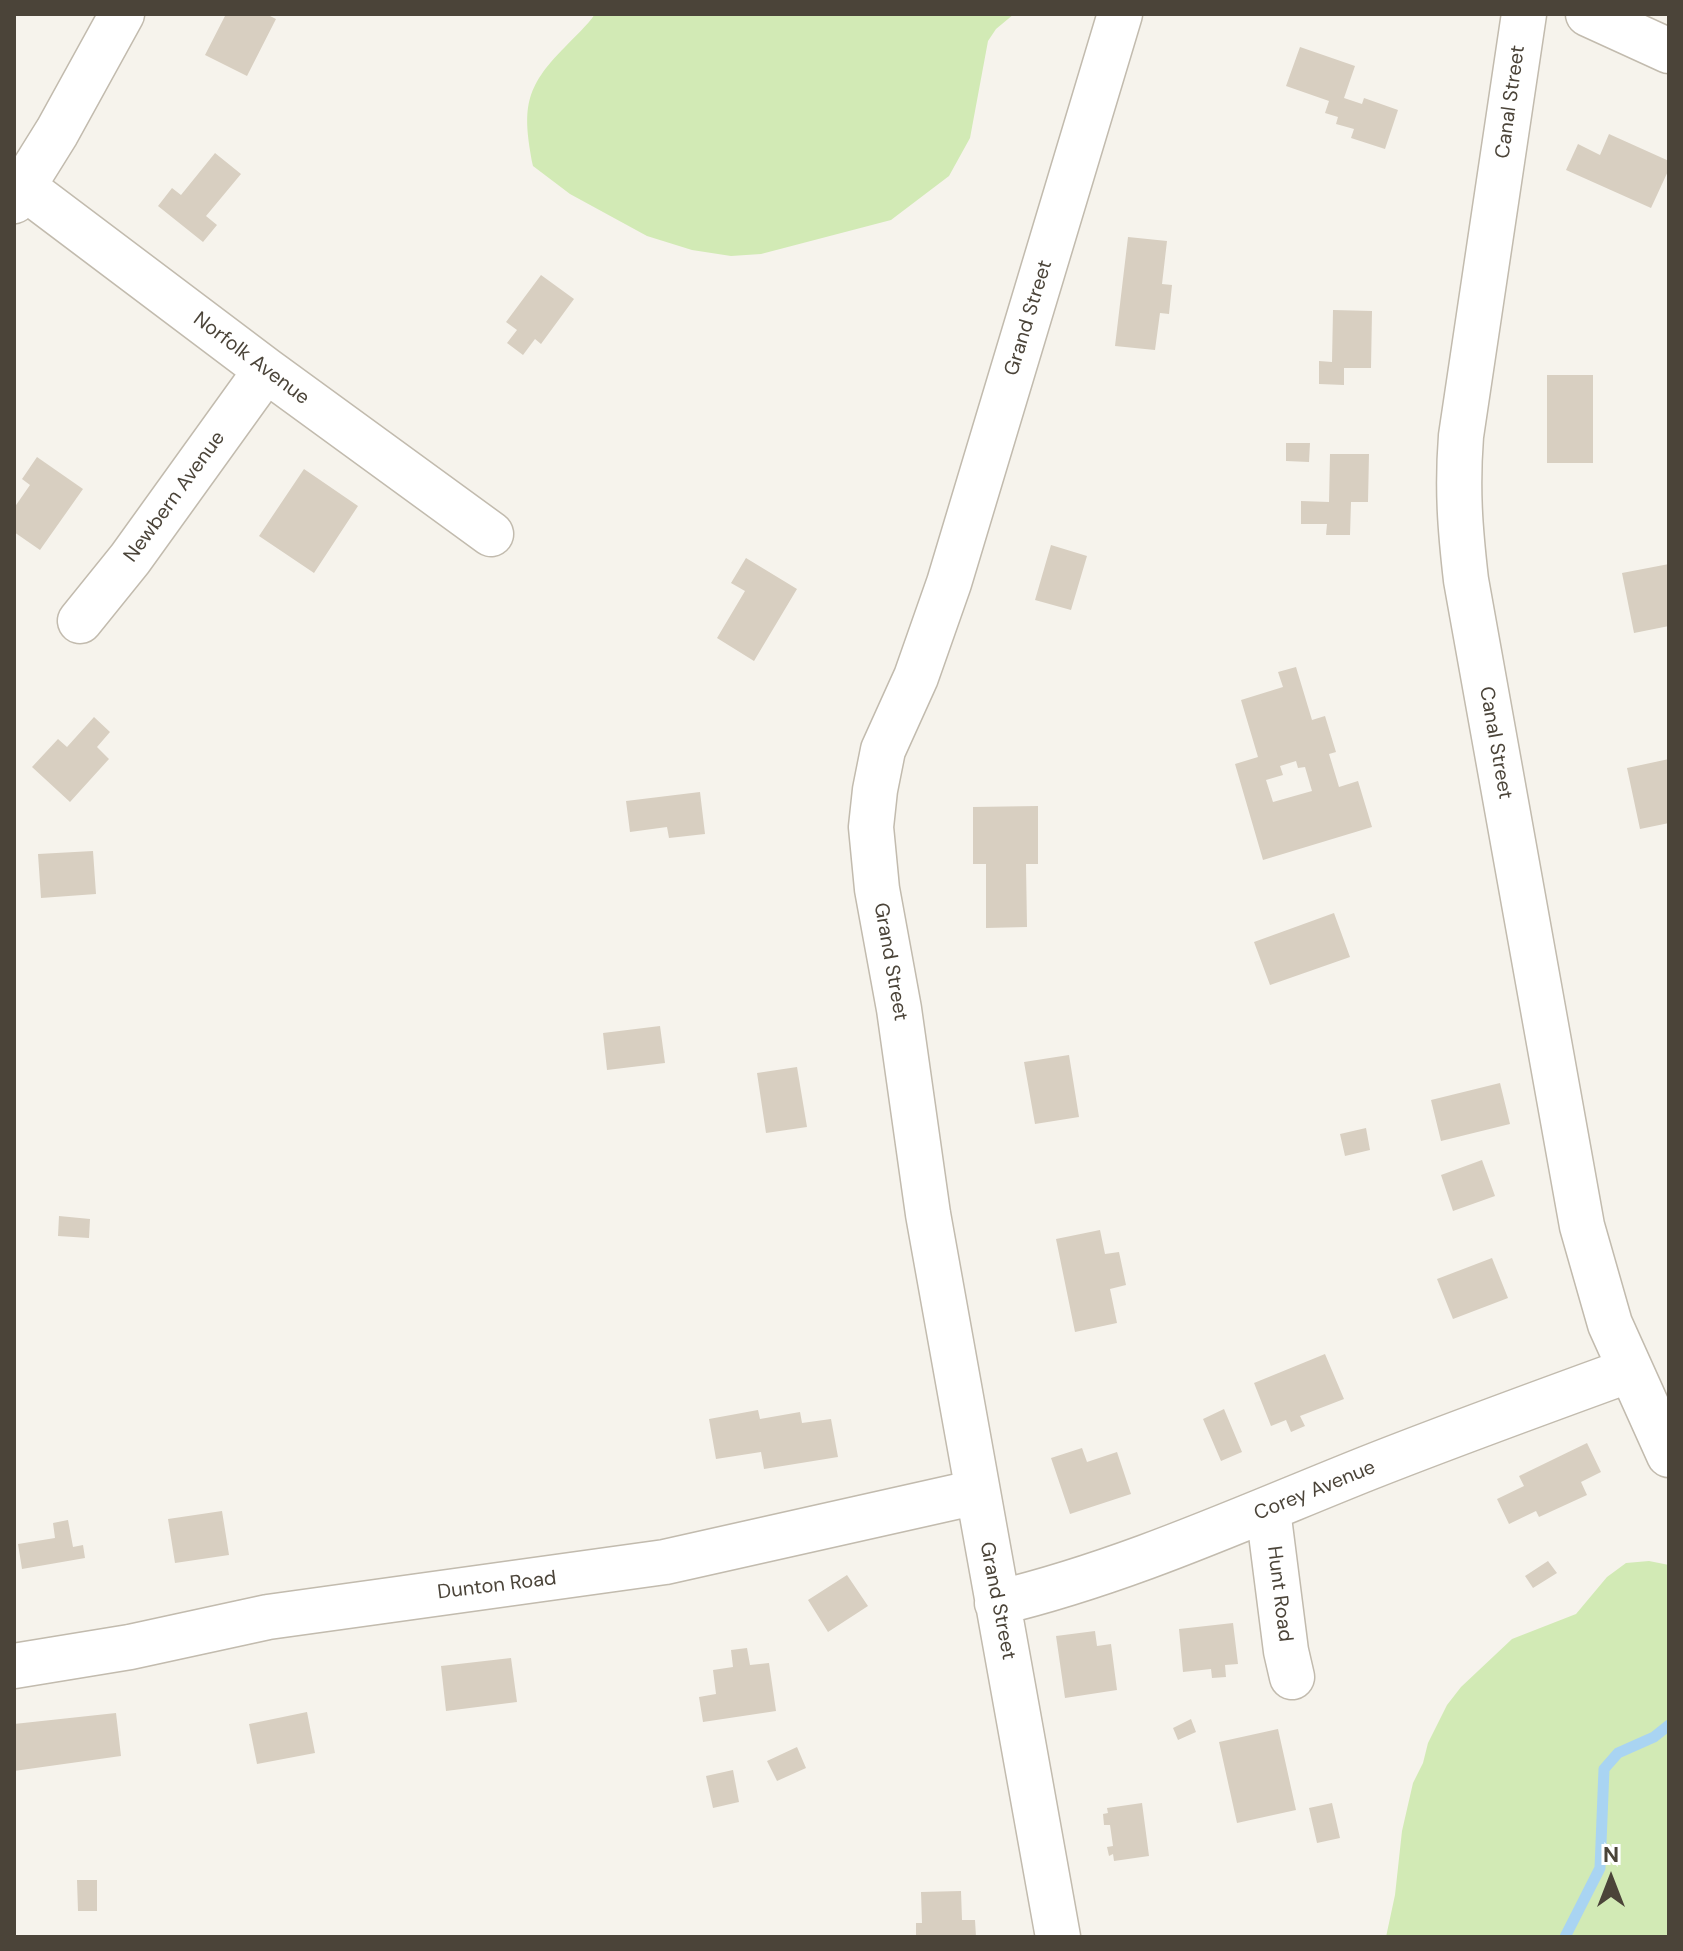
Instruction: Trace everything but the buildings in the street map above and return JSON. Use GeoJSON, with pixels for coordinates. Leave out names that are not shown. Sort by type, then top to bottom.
{"type":"FeatureCollection","features":[{"type":"Feature","properties":{"kind":"street"},"geometry":{"type":"LineString","coordinates":[[17,189],[65,120],[122,14]]}},
{"type":"Feature","properties":{"kind":"street","name":"Grand Street"},"geometry":{"type":"LineString","coordinates":[[1058,1937],[928,1214],[899,1009],[877,889],[872,848],[872,808],[883,750],[916,677],[949,583],[1120,14]]}},
{"type":"Feature","properties":{"kind":"street","name":"Canal Street"},"geometry":{"type":"LineString","coordinates":[[1524,14],[1461,436],[1457,501],[1466,580],[1570,1167],[1595,1275],[1610,1324],[1669,1455]]}},
{"type":"Feature","properties":{"kind":"street"},"geometry":{"type":"LineString","coordinates":[[1588,14],[1669,51]]}},
{"type":"Feature","properties":{"kind":"street","name":"Norfolk Avenue"},"geometry":{"type":"LineString","coordinates":[[17,189],[491,534]]}},
{"type":"Feature","properties":{"kind":"street","name":"Newbern Avenue"},"geometry":{"type":"LineString","coordinates":[[80,621],[130,559],[266,370]]}},
{"type":"Feature","properties":{"kind":"street","name":"Corey Avenue"},"geometry":{"type":"LineString","coordinates":[[997,1603],[1106,1573],[1368,1468],[1630,1370]]}},
{"type":"Feature","properties":{"kind":"street","name":"Dunton Road"},"geometry":{"type":"LineString","coordinates":[[14,1666],[130,1647],[268,1617],[665,1562],[742,1542],[977,1492]]}},
{"type":"Feature","properties":{"kind":"street","name":"Hunt Road"},"geometry":{"type":"LineString","coordinates":[[1268,1510],[1292,1677]]}},
{"type":"Feature","properties":{"kind":"green space"},"geometry":{"type":"Polygon","coordinates":[[[595,14],[1014,14],[996,29],[988,41],[970,138],[949,176],[891,220],[761,254],[731,256],[692,250],[647,236],[570,194],[533,166],[527,114],[534,88],[551,62],[595,14]]]}},
{"type":"Feature","properties":{"kind":"green space"},"geometry":{"type":"Polygon","coordinates":[[[1649,1561],[1669,1565],[1669,1937],[1386,1937],[1395,1895],[1402,1831],[1413,1783],[1447,1705],[1461,1687],[1512,1639],[1576,1614],[1607,1577],[1626,1563],[1649,1561]]]}},
{"type":"Feature","properties":{"kind":"waterway"},"geometry":{"type":"LineString","coordinates":[[1565,1937],[1600,1868],[1604,1769],[1618,1753],[1654,1737],[1669,1725]]}}]}
